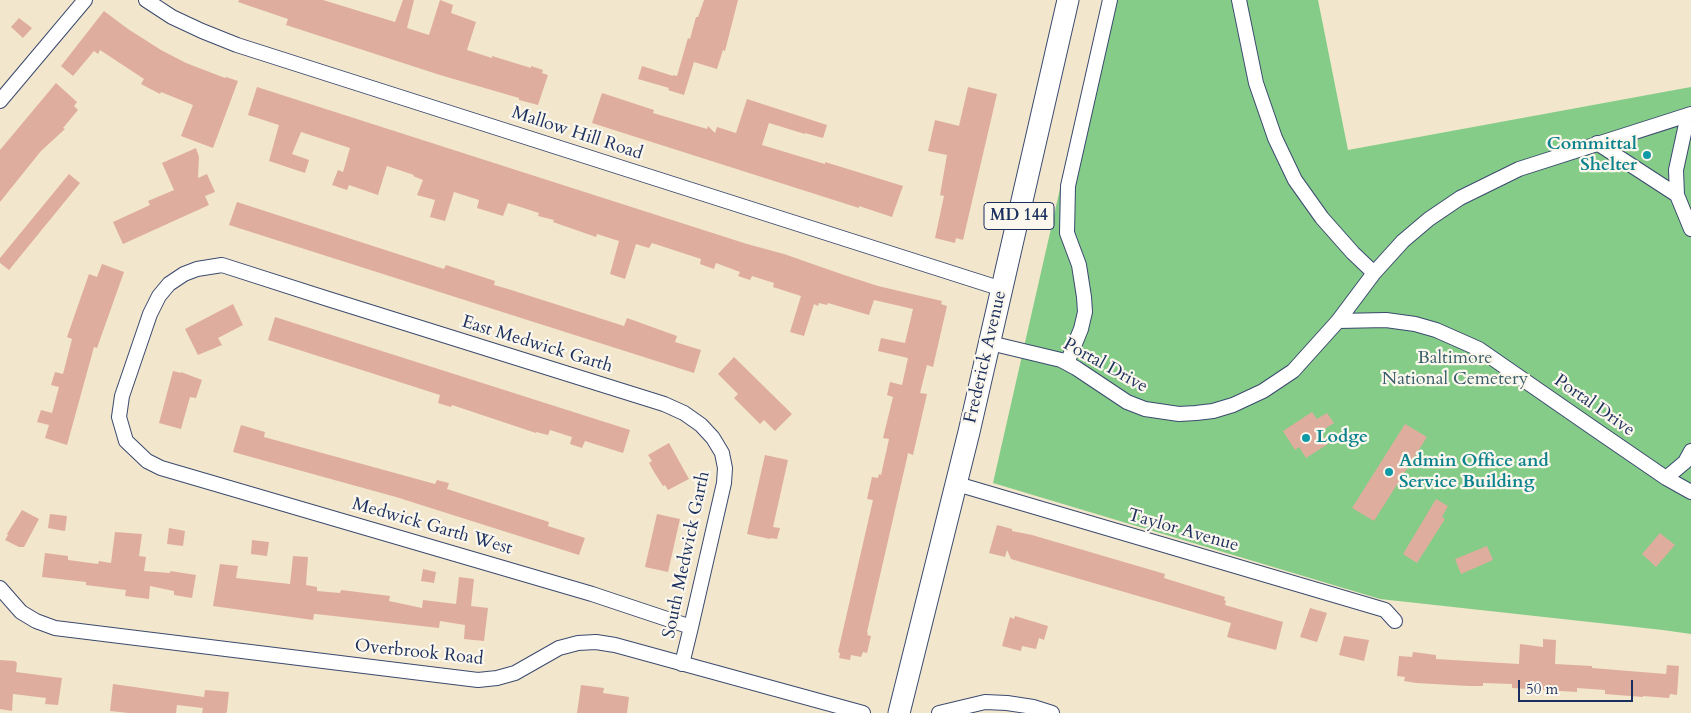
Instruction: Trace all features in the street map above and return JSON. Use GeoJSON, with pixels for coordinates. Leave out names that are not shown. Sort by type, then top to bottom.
{"type":"FeatureCollection","features":[{"type":"Feature","properties":{"kind":"main road","name":"Frederick Avenue"},"geometry":{"type":"LineString","coordinates":[[899,713],[957,484],[1068,0]]}},
{"type":"Feature","properties":{"kind":"street"},"geometry":{"type":"LineString","coordinates":[[0,101],[85,0]]}},
{"type":"Feature","properties":{"kind":"street","name":"Mallow Hill Road"},"geometry":{"type":"LineString","coordinates":[[146,0],[172,17],[237,45],[1002,290]]}},
{"type":"Feature","properties":{"kind":"street"},"geometry":{"type":"LineString","coordinates":[[1067,363],[1081,330],[1085,312],[1080,273],[1068,233],[1068,186],[1110,0]]}},
{"type":"Feature","properties":{"kind":"street"},"geometry":{"type":"LineString","coordinates":[[1239,0],[1256,82],[1275,138],[1295,180],[1322,218],[1353,253],[1374,273]]}},
{"type":"Feature","properties":{"kind":"street"},"geometry":{"type":"LineString","coordinates":[[1338,321],[1374,273],[1403,241],[1429,219],[1460,198],[1519,169],[1690,114]]}},
{"type":"Feature","properties":{"kind":"street"},"geometry":{"type":"LineString","coordinates":[[1690,114],[1676,170],[1678,195],[1691,229]]}},
{"type":"Feature","properties":{"kind":"street"},"geometry":{"type":"LineString","coordinates":[[1597,143],[1678,195]]}},
{"type":"Feature","properties":{"kind":"street","name":"East Medwick Garth"},"geometry":{"type":"LineString","coordinates":[[222,265],[664,404],[684,413],[701,425],[713,438],[722,453]]}},
{"type":"Feature","properties":{"kind":"street","name":"Medwick Garth West"},"geometry":{"type":"LineString","coordinates":[[222,265],[197,268],[169,284],[159,296],[150,314],[122,396],[119,417],[126,441],[147,461],[161,468],[583,591],[692,627]]}},
{"type":"Feature","properties":{"kind":"street","name":"Portal Drive"},"geometry":{"type":"LineString","coordinates":[[990,343],[1044,355],[1067,363],[1127,402],[1145,409],[1179,414],[1213,411],[1246,400],[1263,391],[1281,380],[1304,360],[1338,321],[1386,320],[1415,324],[1436,330],[1475,346],[1666,478],[1691,492]]}},
{"type":"Feature","properties":{"kind":"street"},"geometry":{"type":"LineString","coordinates":[[1666,478],[1684,462],[1691,452]]}},
{"type":"Feature","properties":{"kind":"street","name":"South Medwick Garth"},"geometry":{"type":"LineString","coordinates":[[682,664],[724,483],[725,468],[722,453]]}},
{"type":"Feature","properties":{"kind":"street","name":"Taylor Avenue"},"geometry":{"type":"LineString","coordinates":[[957,484],[1385,610],[1395,621]]}},
{"type":"Feature","properties":{"kind":"street","name":"Overbrook Road"},"geometry":{"type":"LineString","coordinates":[[0,588],[21,612],[36,621],[55,628],[478,680],[497,678],[515,673],[559,648],[578,643],[615,644],[863,713]]}},
{"type":"Feature","properties":{"kind":"street"},"geometry":{"type":"LineString","coordinates":[[939,713],[986,702],[1007,703],[1052,713]]}},
{"type":"Feature","properties":{"kind":"green space","name":"Baltimore National Cemetery"},"geometry":{"type":"Polygon","coordinates":[[[1103,0],[1318,0],[1348,150],[1691,87],[1691,634],[1380,599],[993,483],[1103,0]]]}},
{"type":"Feature","properties":{"kind":"building"},"geometry":{"type":"Polygon","coordinates":[[[239,0],[323,0],[395,22],[403,0],[414,0],[407,28],[429,35],[440,0],[453,5],[451,13],[476,22],[467,50],[531,68],[531,66],[543,70],[542,73],[548,75],[538,105],[286,25],[288,19],[238,2],[239,0]]]}},
{"type":"Feature","properties":{"kind":"building"},"geometry":{"type":"Polygon","coordinates":[[[704,0],[738,0],[725,51],[723,50],[717,69],[694,62],[684,95],[668,90],[669,88],[638,79],[642,66],[677,76],[688,38],[690,39],[696,17],[698,17],[704,0]]]}},
{"type":"Feature","properties":{"kind":"building"},"geometry":{"type":"Polygon","coordinates":[[[104,11],[161,50],[186,63],[238,81],[213,148],[181,136],[193,105],[161,92],[160,94],[141,84],[144,79],[100,50],[98,54],[94,51],[73,76],[61,66],[104,11]]]}},
{"type":"Feature","properties":{"kind":"building"},"geometry":{"type":"Polygon","coordinates":[[[19,18],[32,28],[23,38],[11,27],[19,18]]]}},
{"type":"Feature","properties":{"kind":"building"},"geometry":{"type":"Polygon","coordinates":[[[56,83],[77,102],[74,106],[78,110],[63,128],[65,129],[41,151],[0,202],[0,150],[56,83]]]}},
{"type":"Feature","properties":{"kind":"building"},"geometry":{"type":"Polygon","coordinates":[[[257,87],[747,244],[784,254],[878,286],[942,301],[941,304],[947,306],[933,367],[927,365],[920,393],[927,394],[913,455],[908,453],[867,632],[867,635],[871,636],[867,653],[863,652],[861,657],[851,655],[850,660],[839,658],[840,653],[838,652],[873,500],[867,499],[872,477],[878,478],[879,474],[881,475],[889,439],[883,438],[893,397],[887,395],[890,382],[902,385],[908,358],[878,351],[881,338],[905,343],[913,309],[874,300],[869,315],[828,303],[827,305],[819,303],[818,306],[814,304],[804,336],[790,332],[801,296],[773,287],[774,283],[752,276],[750,280],[738,276],[740,272],[716,263],[714,269],[700,264],[701,259],[652,243],[649,248],[636,244],[625,279],[610,274],[619,241],[597,234],[596,237],[553,222],[554,220],[538,216],[539,213],[508,203],[503,216],[477,208],[479,200],[454,192],[445,221],[430,217],[435,200],[417,195],[423,180],[387,166],[378,195],[349,185],[347,190],[332,185],[338,170],[343,172],[350,148],[301,132],[292,154],[309,160],[305,173],[269,161],[279,125],[248,115],[257,87]]]}},
{"type":"Feature","properties":{"kind":"building"},"geometry":{"type":"Polygon","coordinates":[[[968,87],[997,94],[963,240],[956,238],[955,243],[935,238],[944,196],[940,195],[947,155],[928,151],[935,120],[959,126],[968,87]]]}},
{"type":"Feature","properties":{"kind":"building"},"geometry":{"type":"Polygon","coordinates":[[[602,93],[654,110],[653,113],[707,129],[708,126],[715,133],[717,127],[736,133],[747,99],[827,125],[823,138],[769,123],[762,145],[903,186],[892,217],[592,123],[602,93]]]}},
{"type":"Feature","properties":{"kind":"building"},"geometry":{"type":"Polygon","coordinates":[[[196,148],[199,157],[198,178],[207,174],[215,192],[205,196],[209,205],[123,244],[113,222],[150,205],[148,201],[174,190],[162,163],[196,148]]]}},
{"type":"Feature","properties":{"kind":"building"},"geometry":{"type":"Polygon","coordinates":[[[69,174],[80,183],[9,270],[0,263],[0,258],[69,174]]]}},
{"type":"Feature","properties":{"kind":"building"},"geometry":{"type":"Polygon","coordinates":[[[237,202],[444,269],[446,265],[495,281],[494,285],[624,326],[627,318],[677,336],[675,342],[701,350],[694,373],[229,225],[237,202]]]}},
{"type":"Feature","properties":{"kind":"building"},"geometry":{"type":"Polygon","coordinates":[[[102,264],[124,272],[97,348],[94,347],[67,445],[45,438],[49,425],[37,422],[41,410],[52,413],[59,387],[51,385],[55,372],[63,374],[72,339],[67,337],[89,274],[97,277],[102,264]]]}},
{"type":"Feature","properties":{"kind":"building"},"geometry":{"type":"Polygon","coordinates":[[[233,304],[243,325],[218,338],[222,345],[198,355],[185,329],[233,304]]]}},
{"type":"Feature","properties":{"kind":"building"},"geometry":{"type":"Polygon","coordinates":[[[275,317],[630,430],[623,453],[585,441],[582,448],[570,444],[572,437],[550,430],[548,435],[536,433],[452,405],[451,407],[438,403],[440,395],[268,340],[275,317]]]}},
{"type":"Feature","properties":{"kind":"building"},"geometry":{"type":"Polygon","coordinates":[[[734,357],[792,414],[775,431],[764,420],[760,424],[734,398],[738,394],[718,374],[734,357]]]}},
{"type":"Feature","properties":{"kind":"building"},"geometry":{"type":"Polygon","coordinates":[[[173,371],[202,380],[196,398],[190,397],[181,429],[159,423],[173,371]]]}},
{"type":"Feature","properties":{"kind":"building","name":"Lodge"},"geometry":{"type":"Polygon","coordinates":[[[1312,412],[1317,419],[1327,413],[1334,423],[1320,432],[1328,444],[1306,458],[1299,447],[1295,450],[1283,431],[1312,412]]]}},
{"type":"Feature","properties":{"kind":"building","name":"Admin Office and Service Building"},"geometry":{"type":"Polygon","coordinates":[[[1405,424],[1427,437],[1374,521],[1352,508],[1405,424]]]}},
{"type":"Feature","properties":{"kind":"building"},"geometry":{"type":"Polygon","coordinates":[[[241,425],[265,432],[264,437],[435,484],[437,480],[449,483],[447,489],[549,522],[548,526],[585,538],[579,555],[396,497],[233,452],[241,425]]]}},
{"type":"Feature","properties":{"kind":"building"},"geometry":{"type":"Polygon","coordinates":[[[669,443],[689,479],[668,490],[654,472],[649,463],[652,461],[648,455],[669,443]]]}},
{"type":"Feature","properties":{"kind":"building"},"geometry":{"type":"Polygon","coordinates":[[[765,455],[788,460],[773,527],[780,528],[777,539],[747,534],[765,455]]]}},
{"type":"Feature","properties":{"kind":"building"},"geometry":{"type":"Polygon","coordinates":[[[1436,499],[1448,506],[1442,517],[1445,519],[1417,563],[1403,554],[1436,499]]]}},
{"type":"Feature","properties":{"kind":"building"},"geometry":{"type":"Polygon","coordinates":[[[22,510],[39,519],[24,547],[19,547],[5,540],[22,510]]]}},
{"type":"Feature","properties":{"kind":"building"},"geometry":{"type":"Polygon","coordinates":[[[50,514],[67,516],[65,531],[48,528],[50,514]]]}},
{"type":"Feature","properties":{"kind":"building"},"geometry":{"type":"Polygon","coordinates":[[[657,514],[680,519],[668,572],[645,567],[657,514]]]}},
{"type":"Feature","properties":{"kind":"building"},"geometry":{"type":"Polygon","coordinates":[[[997,525],[1012,529],[1012,531],[1032,535],[1165,574],[1164,578],[1225,597],[1225,605],[1283,622],[1276,650],[1227,637],[1231,623],[1011,559],[1007,550],[1005,557],[989,553],[997,525]]]}},
{"type":"Feature","properties":{"kind":"building"},"geometry":{"type":"Polygon","coordinates":[[[169,528],[185,531],[183,546],[167,544],[169,528]]]}},
{"type":"Feature","properties":{"kind":"building"},"geometry":{"type":"Polygon","coordinates":[[[115,532],[142,534],[139,556],[146,557],[144,571],[170,573],[170,571],[196,575],[192,598],[174,595],[174,591],[150,586],[149,599],[125,596],[126,590],[86,585],[86,582],[42,577],[45,553],[68,556],[68,560],[98,564],[99,561],[111,563],[115,532]]]}},
{"type":"Feature","properties":{"kind":"building"},"geometry":{"type":"Polygon","coordinates":[[[1660,533],[1675,545],[1656,567],[1642,554],[1660,533]]]}},
{"type":"Feature","properties":{"kind":"building"},"geometry":{"type":"Polygon","coordinates":[[[252,540],[269,542],[267,556],[251,554],[252,540]]]}},
{"type":"Feature","properties":{"kind":"building"},"geometry":{"type":"Polygon","coordinates":[[[1487,546],[1493,560],[1461,574],[1455,559],[1487,546]]]}},
{"type":"Feature","properties":{"kind":"building"},"geometry":{"type":"Polygon","coordinates":[[[293,556],[308,557],[306,585],[317,587],[317,591],[340,593],[341,590],[390,596],[389,601],[422,608],[423,600],[456,604],[459,577],[474,579],[471,606],[488,608],[484,641],[464,639],[465,625],[440,621],[439,628],[316,614],[314,614],[313,620],[213,606],[220,564],[238,566],[236,578],[290,584],[293,556]]]}},
{"type":"Feature","properties":{"kind":"building"},"geometry":{"type":"Polygon","coordinates":[[[423,569],[436,572],[434,583],[421,581],[423,569]]]}},
{"type":"Feature","properties":{"kind":"building"},"geometry":{"type":"Polygon","coordinates":[[[1310,608],[1327,613],[1317,642],[1300,637],[1310,608]]]}},
{"type":"Feature","properties":{"kind":"building"},"geometry":{"type":"Polygon","coordinates":[[[1015,616],[1048,626],[1044,640],[1039,638],[1036,649],[1022,646],[1021,651],[1002,646],[1010,617],[1014,619],[1015,616]]]}},
{"type":"Feature","properties":{"kind":"building"},"geometry":{"type":"Polygon","coordinates":[[[1344,636],[1369,640],[1364,661],[1339,655],[1344,636]]]}},
{"type":"Feature","properties":{"kind":"building"},"geometry":{"type":"Polygon","coordinates":[[[1543,639],[1556,640],[1555,664],[1666,674],[1667,665],[1679,666],[1677,695],[1670,694],[1669,698],[1643,697],[1605,694],[1605,690],[1577,688],[1577,692],[1512,688],[1512,684],[1483,683],[1483,686],[1469,686],[1416,683],[1404,681],[1405,677],[1397,676],[1399,656],[1412,657],[1413,652],[1436,655],[1436,659],[1519,664],[1520,644],[1543,647],[1543,639]]]}},
{"type":"Feature","properties":{"kind":"building"},"geometry":{"type":"Polygon","coordinates":[[[0,660],[15,661],[17,663],[16,672],[62,678],[58,705],[45,704],[46,698],[13,694],[12,711],[0,709],[0,660]]]}},
{"type":"Feature","properties":{"kind":"building"},"geometry":{"type":"Polygon","coordinates":[[[113,684],[204,697],[205,690],[229,692],[227,711],[226,713],[202,713],[203,708],[177,705],[176,713],[110,711],[113,684]]]}},
{"type":"Feature","properties":{"kind":"building"},"geometry":{"type":"Polygon","coordinates":[[[581,685],[604,688],[603,693],[629,697],[627,713],[577,713],[581,685]]]}},
{"type":"Feature","properties":{"kind":"place","name":"Committal Shelter"},"geometry":{"type":"Point","coordinates":[1647,155]}},
{"type":"Feature","properties":{"kind":"place","name":"Lodge"},"geometry":{"type":"Point","coordinates":[1306,438]}},
{"type":"Feature","properties":{"kind":"place","name":"Admin Office and Service Building"},"geometry":{"type":"Point","coordinates":[1389,472]}}]}
